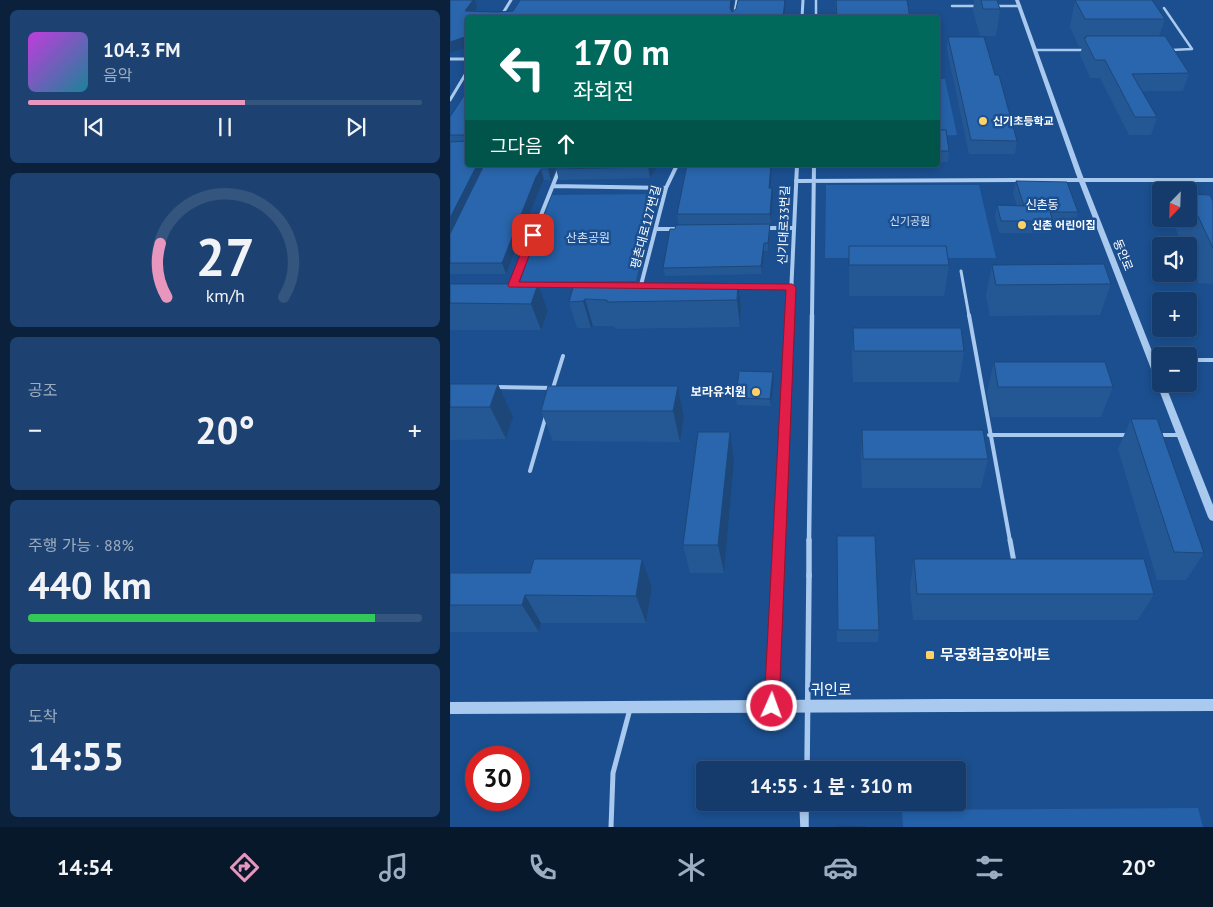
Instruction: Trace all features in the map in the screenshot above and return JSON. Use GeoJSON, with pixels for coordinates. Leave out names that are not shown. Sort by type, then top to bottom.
{"type":"FeatureCollection","features":[{"type":"Feature","properties":{"kind":"street"},"geometry":{"type":"LineString","coordinates":[[502,15],[511,0]]}},
{"type":"Feature","properties":{"kind":"street"},"geometry":{"type":"LineString","coordinates":[[734,15],[737,0]]}},
{"type":"Feature","properties":{"kind":"street"},"geometry":{"type":"LineString","coordinates":[[802,15],[803,0]]}},
{"type":"Feature","properties":{"kind":"street"},"geometry":{"type":"LineString","coordinates":[[816,0],[816,15]]}},
{"type":"Feature","properties":{"kind":"street","name":"동안로"},"geometry":{"type":"LineString","coordinates":[[1019,3],[1079,174],[1152,357]]}},
{"type":"Feature","properties":{"kind":"street"},"geometry":{"type":"LineString","coordinates":[[450,59],[465,59]]}},
{"type":"Feature","properties":{"kind":"street"},"geometry":{"type":"LineString","coordinates":[[450,100],[465,75]]}},
{"type":"Feature","properties":{"kind":"street"},"geometry":{"type":"LineString","coordinates":[[512,285],[560,167]]}},
{"type":"Feature","properties":{"kind":"street","name":"평촌대로127번길"},"geometry":{"type":"LineString","coordinates":[[631,285],[641,285],[666,188],[676,167]]}},
{"type":"Feature","properties":{"kind":"street","name":"신기대로33번길"},"geometry":{"type":"LineString","coordinates":[[772,706],[796,167]]}},
{"type":"Feature","properties":{"kind":"street"},"geometry":{"type":"LineString","coordinates":[[808,656],[814,167]]}},
{"type":"Feature","properties":{"kind":"street"},"geometry":{"type":"LineString","coordinates":[[1014,180],[1061,179]]}},
{"type":"Feature","properties":{"kind":"street"},"geometry":{"type":"LineString","coordinates":[[1109,180],[1179,180]]}},
{"type":"Feature","properties":{"kind":"street"},"geometry":{"type":"LineString","coordinates":[[796,181],[1213,180]]}},
{"type":"Feature","properties":{"kind":"street"},"geometry":{"type":"LineString","coordinates":[[553,186],[666,188]]}},
{"type":"Feature","properties":{"kind":"street"},"geometry":{"type":"LineString","coordinates":[[754,228],[794,228]]}},
{"type":"Feature","properties":{"kind":"street"},"geometry":{"type":"LineString","coordinates":[[656,229],[685,229]]}},
{"type":"Feature","properties":{"kind":"street"},"geometry":{"type":"LineString","coordinates":[[504,285],[582,285]]}},
{"type":"Feature","properties":{"kind":"street"},"geometry":{"type":"LineString","coordinates":[[641,285],[650,285]]}},
{"type":"Feature","properties":{"kind":"street"},"geometry":{"type":"LineString","coordinates":[[726,286],[792,287]]}},
{"type":"Feature","properties":{"kind":"street","name":"동안로"},"geometry":{"type":"LineString","coordinates":[[1165,392],[1213,517]]}},
{"type":"Feature","properties":{"kind":"street"},"geometry":{"type":"LineString","coordinates":[[807,761],[809,575]]}},
{"type":"Feature","properties":{"kind":"street","name":"귀인로"},"geometry":{"type":"LineString","coordinates":[[450,708],[1213,705]]}},
{"type":"Feature","properties":{"kind":"street"},"geometry":{"type":"LineString","coordinates":[[803,811],[804,827]]}},
{"type":"Feature","properties":{"kind":"street"},"geometry":{"type":"LineString","coordinates":[[804,827],[805,811]]}},
{"type":"Feature","properties":{"kind":"lane"},"geometry":{"type":"LineString","coordinates":[[992,6],[1019,3]]}},
{"type":"Feature","properties":{"kind":"lane"},"geometry":{"type":"LineString","coordinates":[[952,6],[982,6]]}},
{"type":"Feature","properties":{"kind":"lane"},"geometry":{"type":"LineString","coordinates":[[1164,8],[1192,49],[1169,50]]}},
{"type":"Feature","properties":{"kind":"lane"},"geometry":{"type":"LineString","coordinates":[[1036,50],[1090,50]]}},
{"type":"Feature","properties":{"kind":"lane"},"geometry":{"type":"LineString","coordinates":[[961,271],[989,435],[1014,562]]}},
{"type":"Feature","properties":{"kind":"lane"},"geometry":{"type":"LineString","coordinates":[[551,397],[563,356]]}},
{"type":"Feature","properties":{"kind":"lane"},"geometry":{"type":"LineString","coordinates":[[1197,360],[1213,360]]}},
{"type":"Feature","properties":{"kind":"lane"},"geometry":{"type":"LineString","coordinates":[[488,387],[553,388]]}},
{"type":"Feature","properties":{"kind":"lane"},"geometry":{"type":"LineString","coordinates":[[530,471],[548,407]]}},
{"type":"Feature","properties":{"kind":"lane"},"geometry":{"type":"LineString","coordinates":[[989,435],[1129,435]]}},
{"type":"Feature","properties":{"kind":"lane"},"geometry":{"type":"LineString","coordinates":[[1150,435],[1180,435]]}},
{"type":"Feature","properties":{"kind":"lane"},"geometry":{"type":"LineString","coordinates":[[610,827],[613,773],[631,707]]}},
{"type":"Feature","properties":{"kind":"green space"},"geometry":{"type":"Polygon","coordinates":[[[940,79],[945,79],[957,135],[940,136],[940,79]]]}},
{"type":"Feature","properties":{"kind":"green space","name":"신기공원"},"geometry":{"type":"Polygon","coordinates":[[[826,185],[979,185],[996,258],[825,258],[826,185]]]}},
{"type":"Feature","properties":{"kind":"green space","name":"산촌공원"},"geometry":{"type":"Polygon","coordinates":[[[656,194],[636,281],[520,282],[552,195],[656,194]]]}},
{"type":"Feature","properties":{"kind":"green space"},"geometry":{"type":"Polygon","coordinates":[[[1198,808],[1203,827],[903,827],[902,811],[1198,808]]]}},
{"type":"Feature","properties":{"kind":"building"},"geometry":{"type":"Polygon","coordinates":[[[450,0],[473,0],[465,11],[497,12],[513,11],[520,0],[731,0],[730,8],[732,12],[736,9],[738,0],[785,0],[783,15],[465,15],[465,37],[450,42],[450,0]]]}},
{"type":"Feature","properties":{"kind":"building"},"geometry":{"type":"Polygon","coordinates":[[[836,0],[907,0],[910,15],[837,15],[836,0]]]}},
{"type":"Feature","properties":{"kind":"building"},"geometry":{"type":"Polygon","coordinates":[[[981,0],[997,0],[1000,9],[983,9],[981,0]]]}},
{"type":"Feature","properties":{"kind":"building"},"geometry":{"type":"Polygon","coordinates":[[[1075,0],[1152,0],[1165,19],[1085,19],[1075,0]]]}},
{"type":"Feature","properties":{"kind":"building"},"geometry":{"type":"Polygon","coordinates":[[[1086,36],[1165,36],[1189,73],[1132,74],[1157,117],[1135,117],[1105,60],[1095,60],[1084,38],[1086,36]]]}},
{"type":"Feature","properties":{"kind":"building"},"geometry":{"type":"Polygon","coordinates":[[[948,37],[984,37],[995,75],[999,75],[1017,141],[971,140],[948,37]]]}},
{"type":"Feature","properties":{"kind":"building"},"geometry":{"type":"Polygon","coordinates":[[[465,94],[465,136],[450,135],[450,117],[465,94]]]}},
{"type":"Feature","properties":{"kind":"building"},"geometry":{"type":"Polygon","coordinates":[[[940,130],[946,130],[949,151],[940,151],[940,130]]]}},
{"type":"Feature","properties":{"kind":"building"},"geometry":{"type":"Polygon","coordinates":[[[465,141],[465,167],[476,167],[450,218],[450,142],[465,141]]]}},
{"type":"Feature","properties":{"kind":"building"},"geometry":{"type":"Polygon","coordinates":[[[483,167],[549,167],[548,169],[541,169],[536,177],[502,263],[450,263],[450,234],[483,167]]]}},
{"type":"Feature","properties":{"kind":"building"},"geometry":{"type":"Polygon","coordinates":[[[557,167],[648,167],[556,169],[557,167]]]}},
{"type":"Feature","properties":{"kind":"building"},"geometry":{"type":"Polygon","coordinates":[[[687,167],[771,167],[769,188],[772,188],[770,214],[677,214],[687,167]]]}},
{"type":"Feature","properties":{"kind":"building"},"geometry":{"type":"Polygon","coordinates":[[[1016,181],[1067,182],[1078,212],[1050,212],[1053,221],[1001,221],[997,205],[1024,206],[1016,181]]]}},
{"type":"Feature","properties":{"kind":"building"},"geometry":{"type":"Polygon","coordinates":[[[1198,194],[1210,195],[1213,201],[1213,248],[1198,216],[1198,194]]]}},
{"type":"Feature","properties":{"kind":"building"},"geometry":{"type":"Polygon","coordinates":[[[770,224],[768,243],[764,243],[761,266],[663,268],[670,229],[675,229],[676,225],[770,224]]]}},
{"type":"Feature","properties":{"kind":"building"},"geometry":{"type":"Polygon","coordinates":[[[849,246],[946,246],[949,265],[849,265],[849,246]]]}},
{"type":"Feature","properties":{"kind":"building"},"geometry":{"type":"Polygon","coordinates":[[[1104,264],[1111,284],[996,285],[992,265],[1104,264]]]}},
{"type":"Feature","properties":{"kind":"building"},"geometry":{"type":"Polygon","coordinates":[[[738,282],[737,300],[607,302],[607,300],[585,299],[583,301],[569,302],[574,284],[738,282]]]}},
{"type":"Feature","properties":{"kind":"building"},"geometry":{"type":"Polygon","coordinates":[[[450,284],[538,284],[531,304],[450,303],[450,284]]]}},
{"type":"Feature","properties":{"kind":"building"},"geometry":{"type":"Polygon","coordinates":[[[853,328],[961,328],[964,351],[854,351],[853,328]]]}},
{"type":"Feature","properties":{"kind":"building"},"geometry":{"type":"Polygon","coordinates":[[[994,362],[1105,362],[1113,387],[998,387],[994,362]]]}},
{"type":"Feature","properties":{"kind":"building","name":"보라유치원"},"geometry":{"type":"Polygon","coordinates":[[[739,371],[773,372],[770,399],[736,398],[739,371]]]}},
{"type":"Feature","properties":{"kind":"building"},"geometry":{"type":"Polygon","coordinates":[[[450,384],[498,384],[490,407],[450,407],[450,384]]]}},
{"type":"Feature","properties":{"kind":"building"},"geometry":{"type":"Polygon","coordinates":[[[548,386],[678,386],[673,411],[541,411],[548,386]]]}},
{"type":"Feature","properties":{"kind":"building"},"geometry":{"type":"Polygon","coordinates":[[[1131,419],[1157,419],[1204,553],[1174,552],[1131,419]]]}},
{"type":"Feature","properties":{"kind":"building"},"geometry":{"type":"Polygon","coordinates":[[[862,430],[983,430],[988,459],[863,459],[862,430]]]}},
{"type":"Feature","properties":{"kind":"building"},"geometry":{"type":"Polygon","coordinates":[[[698,432],[730,432],[718,545],[683,545],[698,432]]]}},
{"type":"Feature","properties":{"kind":"building"},"geometry":{"type":"Polygon","coordinates":[[[837,536],[875,536],[879,630],[838,630],[837,536]]]}},
{"type":"Feature","properties":{"kind":"building"},"geometry":{"type":"Polygon","coordinates":[[[534,559],[642,559],[636,596],[525,595],[522,605],[450,605],[450,573],[530,573],[534,559]]]}},
{"type":"Feature","properties":{"kind":"building"},"geometry":{"type":"Polygon","coordinates":[[[914,559],[1144,559],[1154,594],[917,594],[914,559]]]}},
{"type":"Feature","properties":{"kind":"place","name":"신기초등학교"},"geometry":{"type":"Point","coordinates":[983,121]}},
{"type":"Feature","properties":{"kind":"place","name":"신촌 어린이집"},"geometry":{"type":"Point","coordinates":[1022,225]}},
{"type":"Feature","properties":{"kind":"place","name":"보라유치원"},"geometry":{"type":"Point","coordinates":[756,392]}},
{"type":"Feature","properties":{"kind":"place","name":"무궁화금호아파트"},"geometry":{"type":"Point","coordinates":[930,655]}},
{"type":"Feature","properties":{"kind":"district","name":"신촌동"},"geometry":{"type":"Point","coordinates":[1042,205]}},
{"type":"Feature","properties":{"kind":"route"},"geometry":{"type":"LineString","coordinates":[[533,235],[512,285],[792,287],[772,706]]}}]}
